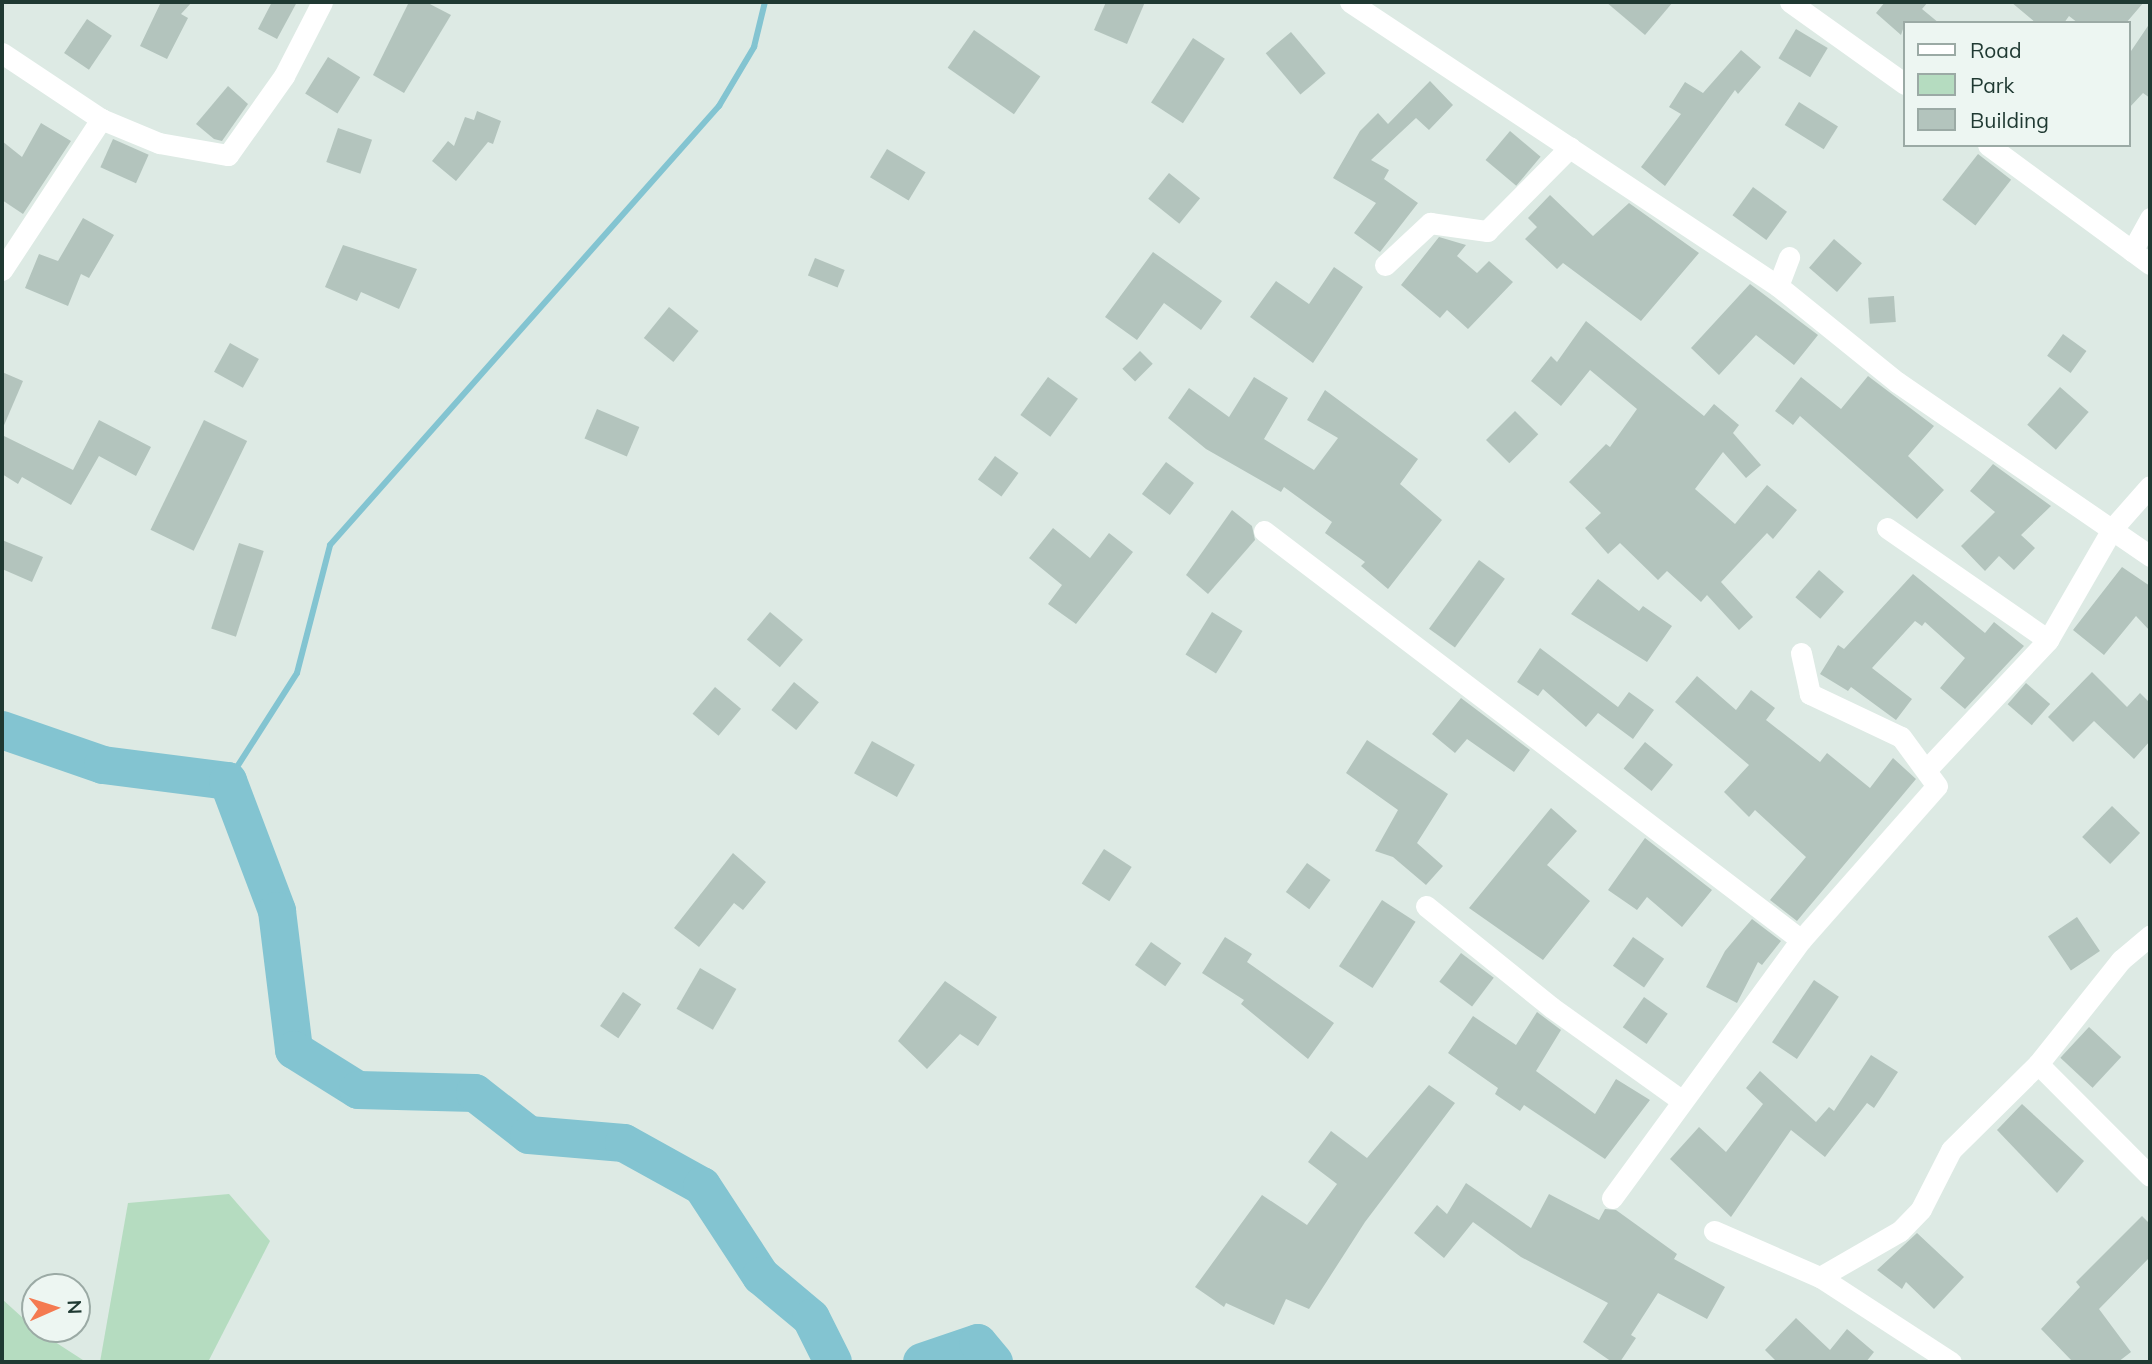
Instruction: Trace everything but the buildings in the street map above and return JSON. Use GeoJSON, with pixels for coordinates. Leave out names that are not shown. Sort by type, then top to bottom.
{"type":"FeatureCollection","features":[{"type":"Feature","properties":{"kind":"street"},"geometry":{"type":"LineString","coordinates":[[2,53],[101,119],[159,143],[228,155],[284,76],[322,2]]}},
{"type":"Feature","properties":{"kind":"street"},"geometry":{"type":"LineString","coordinates":[[1350,2],[1778,286],[1897,382],[2150,556]]}},
{"type":"Feature","properties":{"kind":"street"},"geometry":{"type":"LineString","coordinates":[[1790,2],[1904,83]]}},
{"type":"Feature","properties":{"kind":"street"},"geometry":{"type":"LineString","coordinates":[[2,270],[101,119]]}},
{"type":"Feature","properties":{"kind":"street"},"geometry":{"type":"LineString","coordinates":[[1385,265],[1430,223],[1487,231],[1570,147]]}},
{"type":"Feature","properties":{"kind":"street"},"geometry":{"type":"LineString","coordinates":[[1991,147],[2150,264]]}},
{"type":"Feature","properties":{"kind":"street"},"geometry":{"type":"LineString","coordinates":[[2132,251],[2150,218]]}},
{"type":"Feature","properties":{"kind":"street"},"geometry":{"type":"LineString","coordinates":[[1778,286],[1789,257]]}},
{"type":"Feature","properties":{"kind":"street"},"geometry":{"type":"LineString","coordinates":[[1927,769],[2048,640],[2112,529],[2150,486]]}},
{"type":"Feature","properties":{"kind":"street"},"geometry":{"type":"LineString","coordinates":[[1887,528],[2048,640]]}},
{"type":"Feature","properties":{"kind":"street"},"geometry":{"type":"LineString","coordinates":[[1264,531],[1801,940]]}},
{"type":"Feature","properties":{"kind":"street"},"geometry":{"type":"LineString","coordinates":[[1612,1198],[1681,1100],[1801,940],[1937,786],[1901,737],[1810,694],[1801,653]]}},
{"type":"Feature","properties":{"kind":"street"},"geometry":{"type":"LineString","coordinates":[[1426,906],[1550,1007],[1681,1100]]}},
{"type":"Feature","properties":{"kind":"street"},"geometry":{"type":"LineString","coordinates":[[1820,1277],[1900,1231],[1921,1209],[1951,1150],[2038,1064],[2121,960],[2150,936]]}},
{"type":"Feature","properties":{"kind":"street"},"geometry":{"type":"LineString","coordinates":[[2038,1064],[2150,1176]]}},
{"type":"Feature","properties":{"kind":"street"},"geometry":{"type":"LineString","coordinates":[[1714,1231],[1820,1277],[1951,1362]]}},
{"type":"Feature","properties":{"kind":"green space"},"geometry":{"type":"Polygon","coordinates":[[[229,1194],[270,1241],[208,1362],[100,1362],[128,1203],[229,1194]]]}},
{"type":"Feature","properties":{"kind":"green space"},"geometry":{"type":"Polygon","coordinates":[[[2,1299],[21,1316],[21,1343],[57,1343],[86,1362],[2,1362],[2,1299]]]}},
{"type":"Feature","properties":{"kind":"waterway"},"geometry":{"type":"LineString","coordinates":[[228,781],[297,673],[330,545],[719,106],[754,47],[765,2]]}},
{"type":"Feature","properties":{"kind":"waterway"},"geometry":{"type":"LineString","coordinates":[[2,730],[103,765],[228,781],[277,911],[294,1050],[358,1090],[475,1093],[529,1135],[624,1143],[702,1186],[761,1276],[811,1318],[833,1362]]}},
{"type":"Feature","properties":{"kind":"waterway"},"geometry":{"type":"LineString","coordinates":[[922,1362],[978,1343],[994,1362]]}}]}
